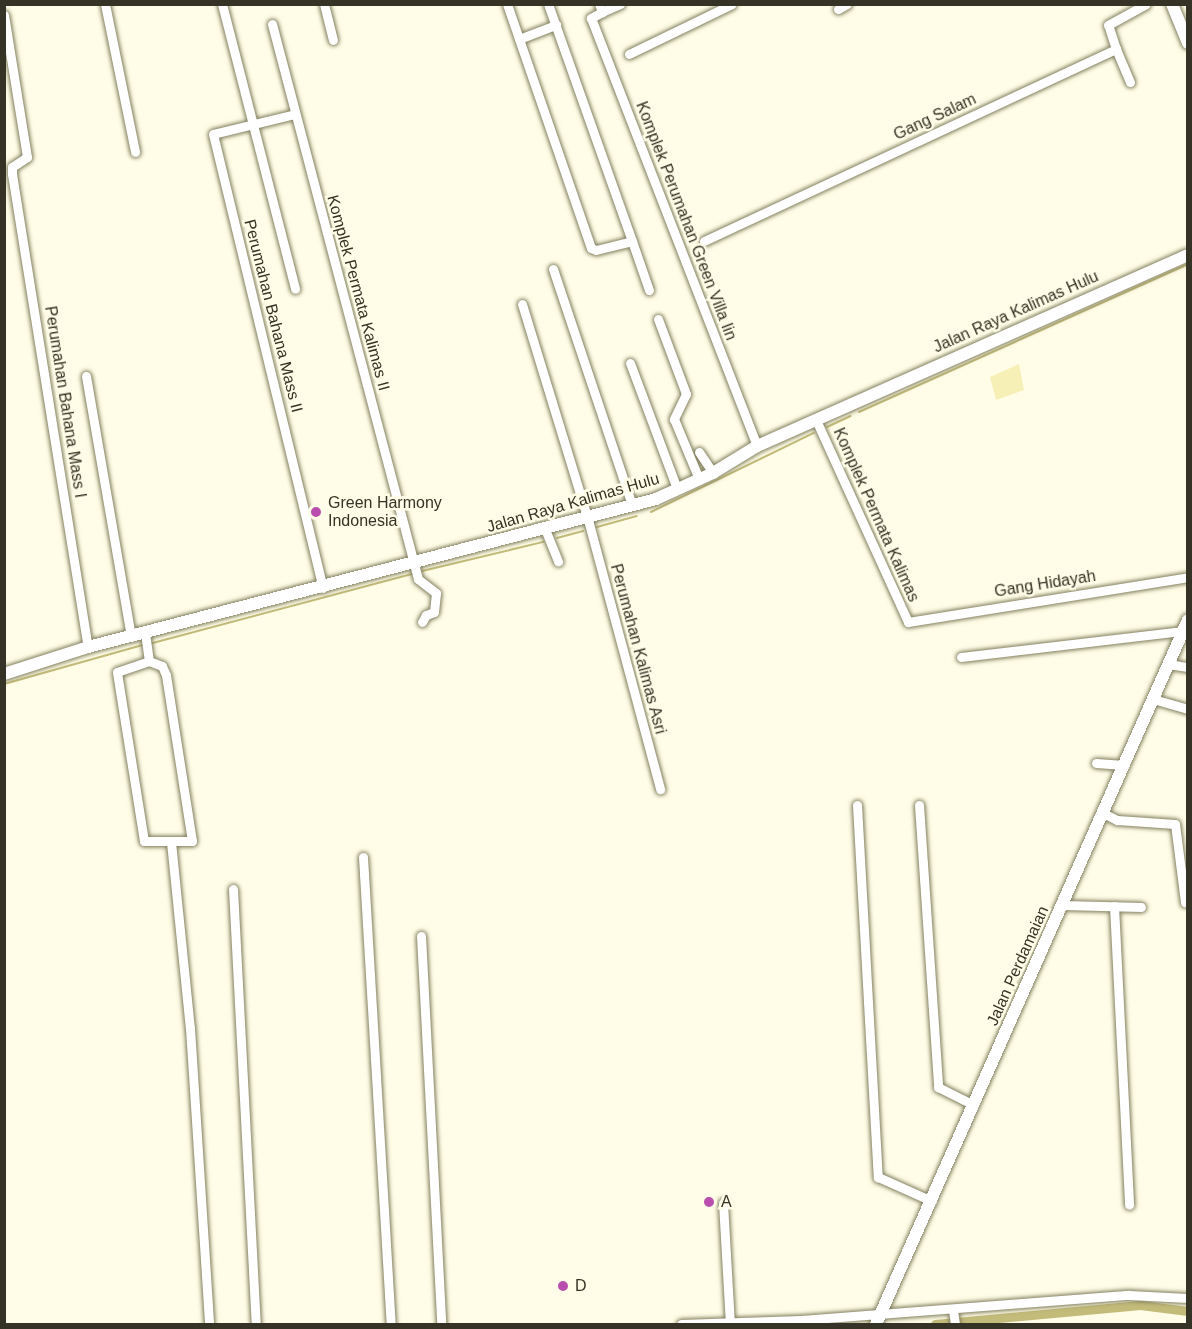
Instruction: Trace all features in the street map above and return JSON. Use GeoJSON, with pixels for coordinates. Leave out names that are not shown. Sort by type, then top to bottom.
{"type":"FeatureCollection","features":[{"type":"Feature","properties":{"kind":"street"},"geometry":{"type":"LineString","coordinates":[[105,4],[135,152]]}},
{"type":"Feature","properties":{"kind":"street"},"geometry":{"type":"LineString","coordinates":[[222,4],[295,289]]}},
{"type":"Feature","properties":{"kind":"street"},"geometry":{"type":"LineString","coordinates":[[324,4],[333,40]]}},
{"type":"Feature","properties":{"kind":"street"},"geometry":{"type":"LineString","coordinates":[[507,4],[591,248],[596,250],[632,241]]}},
{"type":"Feature","properties":{"kind":"street"},"geometry":{"type":"LineString","coordinates":[[549,4],[649,290]]}},
{"type":"Feature","properties":{"kind":"street"},"geometry":{"type":"LineString","coordinates":[[601,10],[620,4]]}},
{"type":"Feature","properties":{"kind":"street"},"geometry":{"type":"LineString","coordinates":[[629,54],[732,4]]}},
{"type":"Feature","properties":{"kind":"street"},"geometry":{"type":"LineString","coordinates":[[838,9],[848,4]]}},
{"type":"Feature","properties":{"kind":"street"},"geometry":{"type":"LineString","coordinates":[[1130,82],[1108,25],[1146,4]]}},
{"type":"Feature","properties":{"kind":"street"},"geometry":{"type":"LineString","coordinates":[[1172,4],[1188,43]]}},
{"type":"Feature","properties":{"kind":"street","name":"Komplek Perumahan Green Villa Iin"},"geometry":{"type":"LineString","coordinates":[[601,10],[591,18],[757,446]]}},
{"type":"Feature","properties":{"kind":"street","name":"Perumahan Bahana Mass I"},"geometry":{"type":"LineString","coordinates":[[4,15],[27,157],[16,164],[12,174],[88,647]]}},
{"type":"Feature","properties":{"kind":"street","name":"Komplek Permata Kalimas II"},"geometry":{"type":"LineString","coordinates":[[272,24],[415,570]]}},
{"type":"Feature","properties":{"kind":"street"},"geometry":{"type":"LineString","coordinates":[[519,39],[556,25]]}},
{"type":"Feature","properties":{"kind":"street","name":"Gang Salam"},"geometry":{"type":"LineString","coordinates":[[704,241],[1116,49]]}},
{"type":"Feature","properties":{"kind":"street","name":"Perumahan Bahana Mass II"},"geometry":{"type":"LineString","coordinates":[[296,114],[213,134],[323,588]]}},
{"type":"Feature","properties":{"kind":"street","name":"Jalan Raya Kalimas Hulu"},"geometry":{"type":"LineString","coordinates":[[4,674],[88,647],[130,637],[146,641],[323,588],[415,570],[587,516],[632,505],[713,473],[757,446],[1188,255]]}},
{"type":"Feature","properties":{"kind":"street"},"geometry":{"type":"LineString","coordinates":[[553,269],[632,505]]}},
{"type":"Feature","properties":{"kind":"street","name":"Perumahan Kalimas Asri"},"geometry":{"type":"LineString","coordinates":[[522,304],[587,516],[660,789]]}},
{"type":"Feature","properties":{"kind":"street"},"geometry":{"type":"LineString","coordinates":[[658,319],[686,394],[674,419],[699,479]]}},
{"type":"Feature","properties":{"kind":"street"},"geometry":{"type":"LineString","coordinates":[[630,363],[677,489]]}},
{"type":"Feature","properties":{"kind":"street"},"geometry":{"type":"LineString","coordinates":[[86,376],[130,637]]}},
{"type":"Feature","properties":{"kind":"street","name":"Komplek Permata Kalimas"},"geometry":{"type":"LineString","coordinates":[[816,420],[908,622]]}},
{"type":"Feature","properties":{"kind":"street"},"geometry":{"type":"LineString","coordinates":[[699,452],[713,473]]}},
{"type":"Feature","properties":{"kind":"street"},"geometry":{"type":"LineString","coordinates":[[545,529],[558,562]]}},
{"type":"Feature","properties":{"kind":"street"},"geometry":{"type":"LineString","coordinates":[[415,570],[436,593],[434,612],[426,615],[422,622]]}},
{"type":"Feature","properties":{"kind":"street","name":"Gang Hidayah"},"geometry":{"type":"LineString","coordinates":[[908,622],[1188,577]]}},
{"type":"Feature","properties":{"kind":"street"},"geometry":{"type":"LineString","coordinates":[[961,657],[1185,625]]}},
{"type":"Feature","properties":{"kind":"street","name":"Jalan Perdamaian"},"geometry":{"type":"LineString","coordinates":[[878,1321],[1185,625]]}},
{"type":"Feature","properties":{"kind":"street"},"geometry":{"type":"LineString","coordinates":[[146,641],[149,661]]}},
{"type":"Feature","properties":{"kind":"street"},"geometry":{"type":"LineString","coordinates":[[149,661],[162,666],[166,675],[192,841],[144,841],[117,672],[149,661]]}},
{"type":"Feature","properties":{"kind":"street"},"geometry":{"type":"LineString","coordinates":[[1168,664],[1188,667]]}},
{"type":"Feature","properties":{"kind":"street"},"geometry":{"type":"LineString","coordinates":[[1153,699],[1188,709]]}},
{"type":"Feature","properties":{"kind":"street"},"geometry":{"type":"LineString","coordinates":[[1096,763],[1124,765]]}},
{"type":"Feature","properties":{"kind":"street"},"geometry":{"type":"LineString","coordinates":[[919,805],[938,1087],[974,1105]]}},
{"type":"Feature","properties":{"kind":"street"},"geometry":{"type":"LineString","coordinates":[[857,806],[878,1177],[932,1201]]}},
{"type":"Feature","properties":{"kind":"street"},"geometry":{"type":"LineString","coordinates":[[1103,813],[1117,820],[1175,824],[1185,902]]}},
{"type":"Feature","properties":{"kind":"street"},"geometry":{"type":"LineString","coordinates":[[171,842],[190,1028],[208,1324]]}},
{"type":"Feature","properties":{"kind":"street"},"geometry":{"type":"LineString","coordinates":[[363,857],[391,1324]]}},
{"type":"Feature","properties":{"kind":"street"},"geometry":{"type":"LineString","coordinates":[[232,890],[256,1324]]}},
{"type":"Feature","properties":{"kind":"street"},"geometry":{"type":"LineString","coordinates":[[1063,905],[1141,907]]}},
{"type":"Feature","properties":{"kind":"street"},"geometry":{"type":"LineString","coordinates":[[1114,906],[1128,1205]]}},
{"type":"Feature","properties":{"kind":"street"},"geometry":{"type":"LineString","coordinates":[[421,936],[441,1324]]}},
{"type":"Feature","properties":{"kind":"street"},"geometry":{"type":"LineString","coordinates":[[723,1203],[730,1323]]}},
{"type":"Feature","properties":{"kind":"street"},"geometry":{"type":"LineString","coordinates":[[681,1324],[954,1318],[1129,1295],[1188,1298]]}},
{"type":"Feature","properties":{"kind":"shaded area"},"geometry":{"type":"Polygon","coordinates":[[[1019,364],[1024,390],[996,400],[990,377],[1019,364]]]}},
{"type":"Feature","properties":{"kind":"waterway"},"geometry":{"type":"LineString","coordinates":[[859,412],[1188,264]]}},
{"type":"Feature","properties":{"kind":"waterway"},"geometry":{"type":"LineString","coordinates":[[827,427],[851,416]]}},
{"type":"Feature","properties":{"kind":"waterway"},"geometry":{"type":"LineString","coordinates":[[651,512],[814,433]]}},
{"type":"Feature","properties":{"kind":"waterway"},"geometry":{"type":"LineString","coordinates":[[597,527],[637,516]]}},
{"type":"Feature","properties":{"kind":"waterway"},"geometry":{"type":"LineString","coordinates":[[557,538],[583,531]]}},
{"type":"Feature","properties":{"kind":"waterway"},"geometry":{"type":"LineString","coordinates":[[418,572],[543,542]]}},
{"type":"Feature","properties":{"kind":"waterway"},"geometry":{"type":"LineString","coordinates":[[149,644],[413,574]]}},
{"type":"Feature","properties":{"kind":"waterway"},"geometry":{"type":"LineString","coordinates":[[4,684],[143,645]]}},
{"type":"Feature","properties":{"kind":"waterway"},"geometry":{"type":"LineString","coordinates":[[935,1324],[1140,1305],[1188,1311]]}},
{"type":"Feature","properties":{"kind":"place","name":"Green Harmony Indonesia"},"geometry":{"type":"Point","coordinates":[316,512]}},
{"type":"Feature","properties":{"kind":"place","name":"A"},"geometry":{"type":"Point","coordinates":[709,1202]}},
{"type":"Feature","properties":{"kind":"place","name":"D"},"geometry":{"type":"Point","coordinates":[563,1286]}}]}
